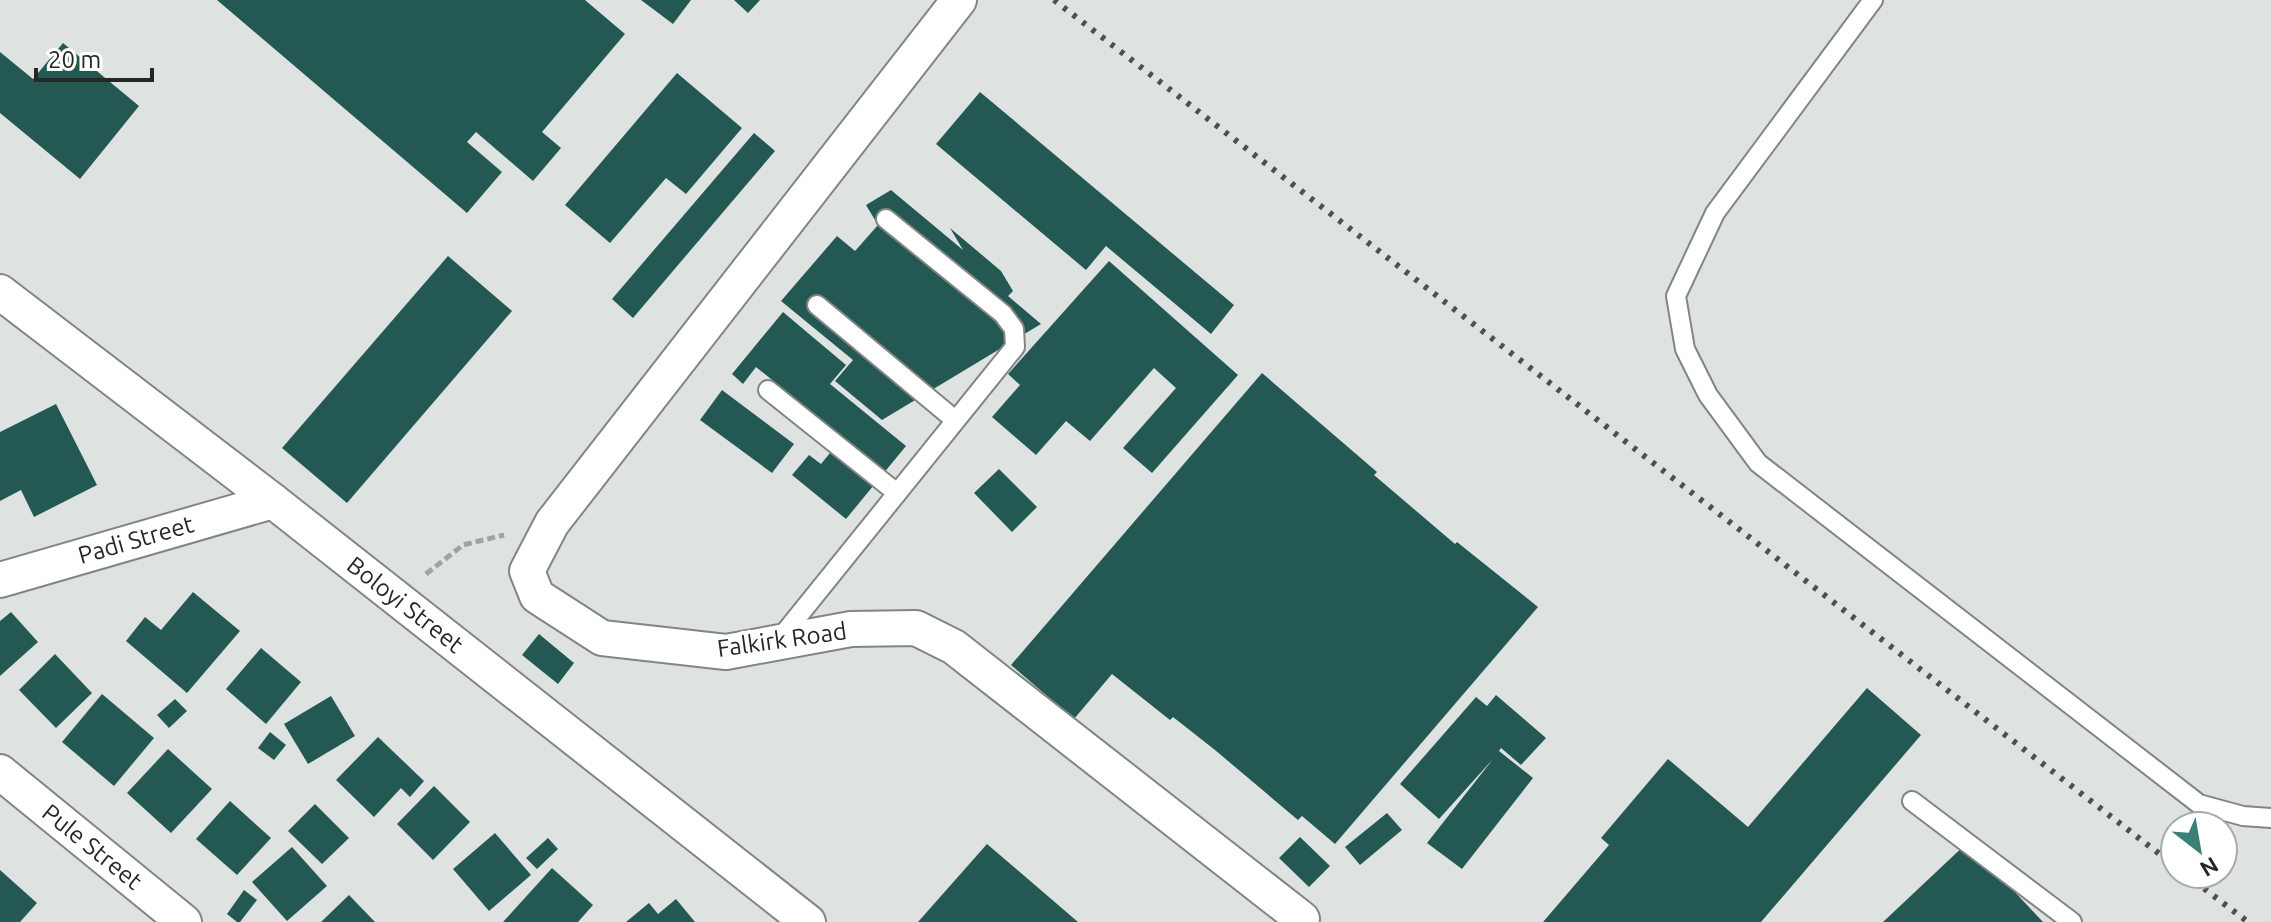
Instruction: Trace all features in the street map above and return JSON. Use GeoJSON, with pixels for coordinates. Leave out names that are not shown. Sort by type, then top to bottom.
{"type":"FeatureCollection","features":[{"type":"Feature","properties":{"kind":"street","name":"Falkirk Road"},"geometry":{"type":"LineString","coordinates":[[959,0],[552,523],[527,571],[537,596],[602,638],[726,652],[851,629],[916,628],[954,647],[1302,919]]}},
{"type":"Feature","properties":{"kind":"street","name":"Boloyi Street"},"geometry":{"type":"LineString","coordinates":[[0,292],[273,501],[808,922]]}},
{"type":"Feature","properties":{"kind":"street","name":"Padi Street"},"geometry":{"type":"LineString","coordinates":[[0,580],[273,501]]}},
{"type":"Feature","properties":{"kind":"street","name":"Pule Street"},"geometry":{"type":"LineString","coordinates":[[0,772],[184,922]]}},
{"type":"Feature","properties":{"kind":"lane"},"geometry":{"type":"LineString","coordinates":[[1873,0],[1715,213],[1676,296],[1685,349],[1708,395],[1758,463],[2199,804],[2243,816],[2271,818]]}},
{"type":"Feature","properties":{"kind":"lane"},"geometry":{"type":"LineString","coordinates":[[776,643],[1015,347],[1014,329],[1003,314],[886,219]]}},
{"type":"Feature","properties":{"kind":"lane"},"geometry":{"type":"LineString","coordinates":[[817,305],[955,420]]}},
{"type":"Feature","properties":{"kind":"lane"},"geometry":{"type":"LineString","coordinates":[[768,390],[897,493]]}},
{"type":"Feature","properties":{"kind":"lane"},"geometry":{"type":"LineString","coordinates":[[1912,801],[2072,922]]}},
{"type":"Feature","properties":{"kind":"path"},"geometry":{"type":"LineString","coordinates":[[395,598],[463,545],[552,523]]}},
{"type":"Feature","properties":{"kind":"building"},"geometry":{"type":"Polygon","coordinates":[[[217,0],[585,0],[625,34],[542,132],[561,148],[533,181],[476,132],[467,142],[502,172],[467,213],[217,0]]]}},
{"type":"Feature","properties":{"kind":"building"},"geometry":{"type":"Polygon","coordinates":[[[641,0],[691,0],[673,24],[641,0]]]}},
{"type":"Feature","properties":{"kind":"building"},"geometry":{"type":"Polygon","coordinates":[[[734,0],[760,0],[748,13],[734,0]]]}},
{"type":"Feature","properties":{"kind":"building"},"geometry":{"type":"Polygon","coordinates":[[[63,43],[139,106],[80,179],[0,113],[0,52],[33,79],[63,43]]]}},
{"type":"Feature","properties":{"kind":"building"},"geometry":{"type":"Polygon","coordinates":[[[677,73],[742,128],[686,194],[666,178],[610,243],[565,205],[677,73]]]}},
{"type":"Feature","properties":{"kind":"building"},"geometry":{"type":"Polygon","coordinates":[[[980,92],[1234,305],[1211,334],[1106,246],[1086,270],[936,144],[980,92]]]}},
{"type":"Feature","properties":{"kind":"building"},"geometry":{"type":"Polygon","coordinates":[[[754,133],[775,151],[633,318],[612,299],[754,133]]]}},
{"type":"Feature","properties":{"kind":"building"},"geometry":{"type":"Polygon","coordinates":[[[891,190],[963,250],[950,228],[1001,271],[1013,291],[1008,296],[1041,324],[882,420],[835,381],[853,360],[781,301],[837,236],[855,251],[878,225],[866,205],[891,190]]]}},
{"type":"Feature","properties":{"kind":"building"},"geometry":{"type":"Polygon","coordinates":[[[448,256],[512,311],[347,503],[282,448],[448,256]]]}},
{"type":"Feature","properties":{"kind":"building"},"geometry":{"type":"Polygon","coordinates":[[[1109,261],[1238,375],[1152,473],[1123,448],[1176,388],[1154,368],[1090,441],[1066,421],[1036,455],[992,417],[1020,385],[1008,374],[1109,261]]]}},
{"type":"Feature","properties":{"kind":"building"},"geometry":{"type":"Polygon","coordinates":[[[783,312],[846,365],[830,384],[906,446],[846,519],[792,475],[809,455],[821,464],[843,437],[756,367],[743,384],[732,374],[783,312]]]}},
{"type":"Feature","properties":{"kind":"building"},"geometry":{"type":"Polygon","coordinates":[[[1262,373],[1455,544],[1457,542],[1538,607],[1335,844],[1302,816],[1298,820],[1173,717],[1170,720],[1112,674],[1074,719],[1011,665],[1262,373]]]}},
{"type":"Feature","properties":{"kind":"building"},"geometry":{"type":"Polygon","coordinates":[[[722,390],[794,444],[772,473],[700,420],[722,390]]]}},
{"type":"Feature","properties":{"kind":"building"},"geometry":{"type":"Polygon","coordinates":[[[56,404],[97,485],[34,517],[21,490],[0,501],[0,432],[56,404]]]}},
{"type":"Feature","properties":{"kind":"building"},"geometry":{"type":"Polygon","coordinates":[[[999,469],[1037,507],[1012,532],[974,493],[999,469]]]}},
{"type":"Feature","properties":{"kind":"building"},"geometry":{"type":"Polygon","coordinates":[[[193,592],[240,631],[187,693],[126,641],[145,617],[161,630],[193,592]]]}},
{"type":"Feature","properties":{"kind":"building"},"geometry":{"type":"Polygon","coordinates":[[[11,612],[38,642],[0,676],[0,621],[11,612]]]}},
{"type":"Feature","properties":{"kind":"building"},"geometry":{"type":"Polygon","coordinates":[[[539,634],[574,663],[558,684],[522,655],[539,634]]]}},
{"type":"Feature","properties":{"kind":"building"},"geometry":{"type":"Polygon","coordinates":[[[261,648],[301,682],[266,724],[226,689],[261,648]]]}},
{"type":"Feature","properties":{"kind":"building"},"geometry":{"type":"Polygon","coordinates":[[[55,654],[92,693],[56,728],[19,690],[55,654]]]}},
{"type":"Feature","properties":{"kind":"building"},"geometry":{"type":"Polygon","coordinates":[[[1867,688],[1921,735],[1761,922],[1543,922],[1609,845],[1601,838],[1668,759],[1748,827],[1867,688]]]}},
{"type":"Feature","properties":{"kind":"building"},"geometry":{"type":"Polygon","coordinates":[[[102,694],[154,738],[114,786],[62,742],[102,694]]]}},
{"type":"Feature","properties":{"kind":"building"},"geometry":{"type":"Polygon","coordinates":[[[1496,695],[1546,738],[1521,765],[1501,748],[1499,751],[1533,778],[1462,869],[1427,843],[1493,759],[1439,819],[1400,784],[1476,697],[1487,706],[1496,695]]]}},
{"type":"Feature","properties":{"kind":"building"},"geometry":{"type":"Polygon","coordinates":[[[331,696],[355,736],[308,764],[284,724],[331,696]]]}},
{"type":"Feature","properties":{"kind":"building"},"geometry":{"type":"Polygon","coordinates":[[[175,699],[187,711],[169,728],[157,715],[175,699]]]}},
{"type":"Feature","properties":{"kind":"building"},"geometry":{"type":"Polygon","coordinates":[[[270,732],[286,745],[274,760],[258,748],[270,732]]]}},
{"type":"Feature","properties":{"kind":"building"},"geometry":{"type":"Polygon","coordinates":[[[378,737],[424,781],[410,797],[401,788],[374,817],[336,780],[378,737]]]}},
{"type":"Feature","properties":{"kind":"building"},"geometry":{"type":"Polygon","coordinates":[[[168,749],[212,789],[171,833],[127,793],[168,749]]]}},
{"type":"Feature","properties":{"kind":"building"},"geometry":{"type":"Polygon","coordinates":[[[434,786],[470,822],[433,860],[397,824],[434,786]]]}},
{"type":"Feature","properties":{"kind":"building"},"geometry":{"type":"Polygon","coordinates":[[[230,801],[271,838],[237,875],[196,839],[230,801]]]}},
{"type":"Feature","properties":{"kind":"building"},"geometry":{"type":"Polygon","coordinates":[[[315,804],[349,838],[322,864],[288,831],[315,804]]]}},
{"type":"Feature","properties":{"kind":"building"},"geometry":{"type":"Polygon","coordinates":[[[1387,813],[1402,830],[1360,865],[1345,847],[1387,813]]]}},
{"type":"Feature","properties":{"kind":"building"},"geometry":{"type":"Polygon","coordinates":[[[495,833],[531,875],[489,911],[453,869],[495,833]]]}},
{"type":"Feature","properties":{"kind":"building"},"geometry":{"type":"Polygon","coordinates":[[[1300,837],[1330,866],[1309,887],[1279,858],[1300,837]]]}},
{"type":"Feature","properties":{"kind":"building"},"geometry":{"type":"Polygon","coordinates":[[[548,838],[558,849],[537,869],[526,858],[548,838]]]}},
{"type":"Feature","properties":{"kind":"building"},"geometry":{"type":"Polygon","coordinates":[[[1968,842],[2043,922],[1883,922],[1968,842]]]}},
{"type":"Feature","properties":{"kind":"building"},"geometry":{"type":"Polygon","coordinates":[[[987,844],[1078,922],[918,922],[987,844]]]}},
{"type":"Feature","properties":{"kind":"building"},"geometry":{"type":"Polygon","coordinates":[[[292,847],[327,886],[287,921],[252,882],[292,847]]]}},
{"type":"Feature","properties":{"kind":"building"},"geometry":{"type":"Polygon","coordinates":[[[552,868],[593,905],[578,922],[503,922],[552,868]]]}},
{"type":"Feature","properties":{"kind":"building"},"geometry":{"type":"Polygon","coordinates":[[[0,870],[37,903],[20,922],[0,922],[0,870]]]}},
{"type":"Feature","properties":{"kind":"building"},"geometry":{"type":"Polygon","coordinates":[[[244,890],[257,900],[237,922],[227,914],[244,890]]]}},
{"type":"Feature","properties":{"kind":"building"},"geometry":{"type":"Polygon","coordinates":[[[349,895],[375,922],[321,922],[349,895]]]}},
{"type":"Feature","properties":{"kind":"building"},"geometry":{"type":"Polygon","coordinates":[[[676,899],[695,922],[626,922],[649,903],[658,914],[676,899]]]}},
{"type":"Feature","properties":{"kind":"railway"},"geometry":{"type":"LineString","coordinates":[[1054,0],[2159,854]]}},
{"type":"Feature","properties":{"kind":"railway"},"geometry":{"type":"LineString","coordinates":[[2206,890],[2248,922]]}}]}
